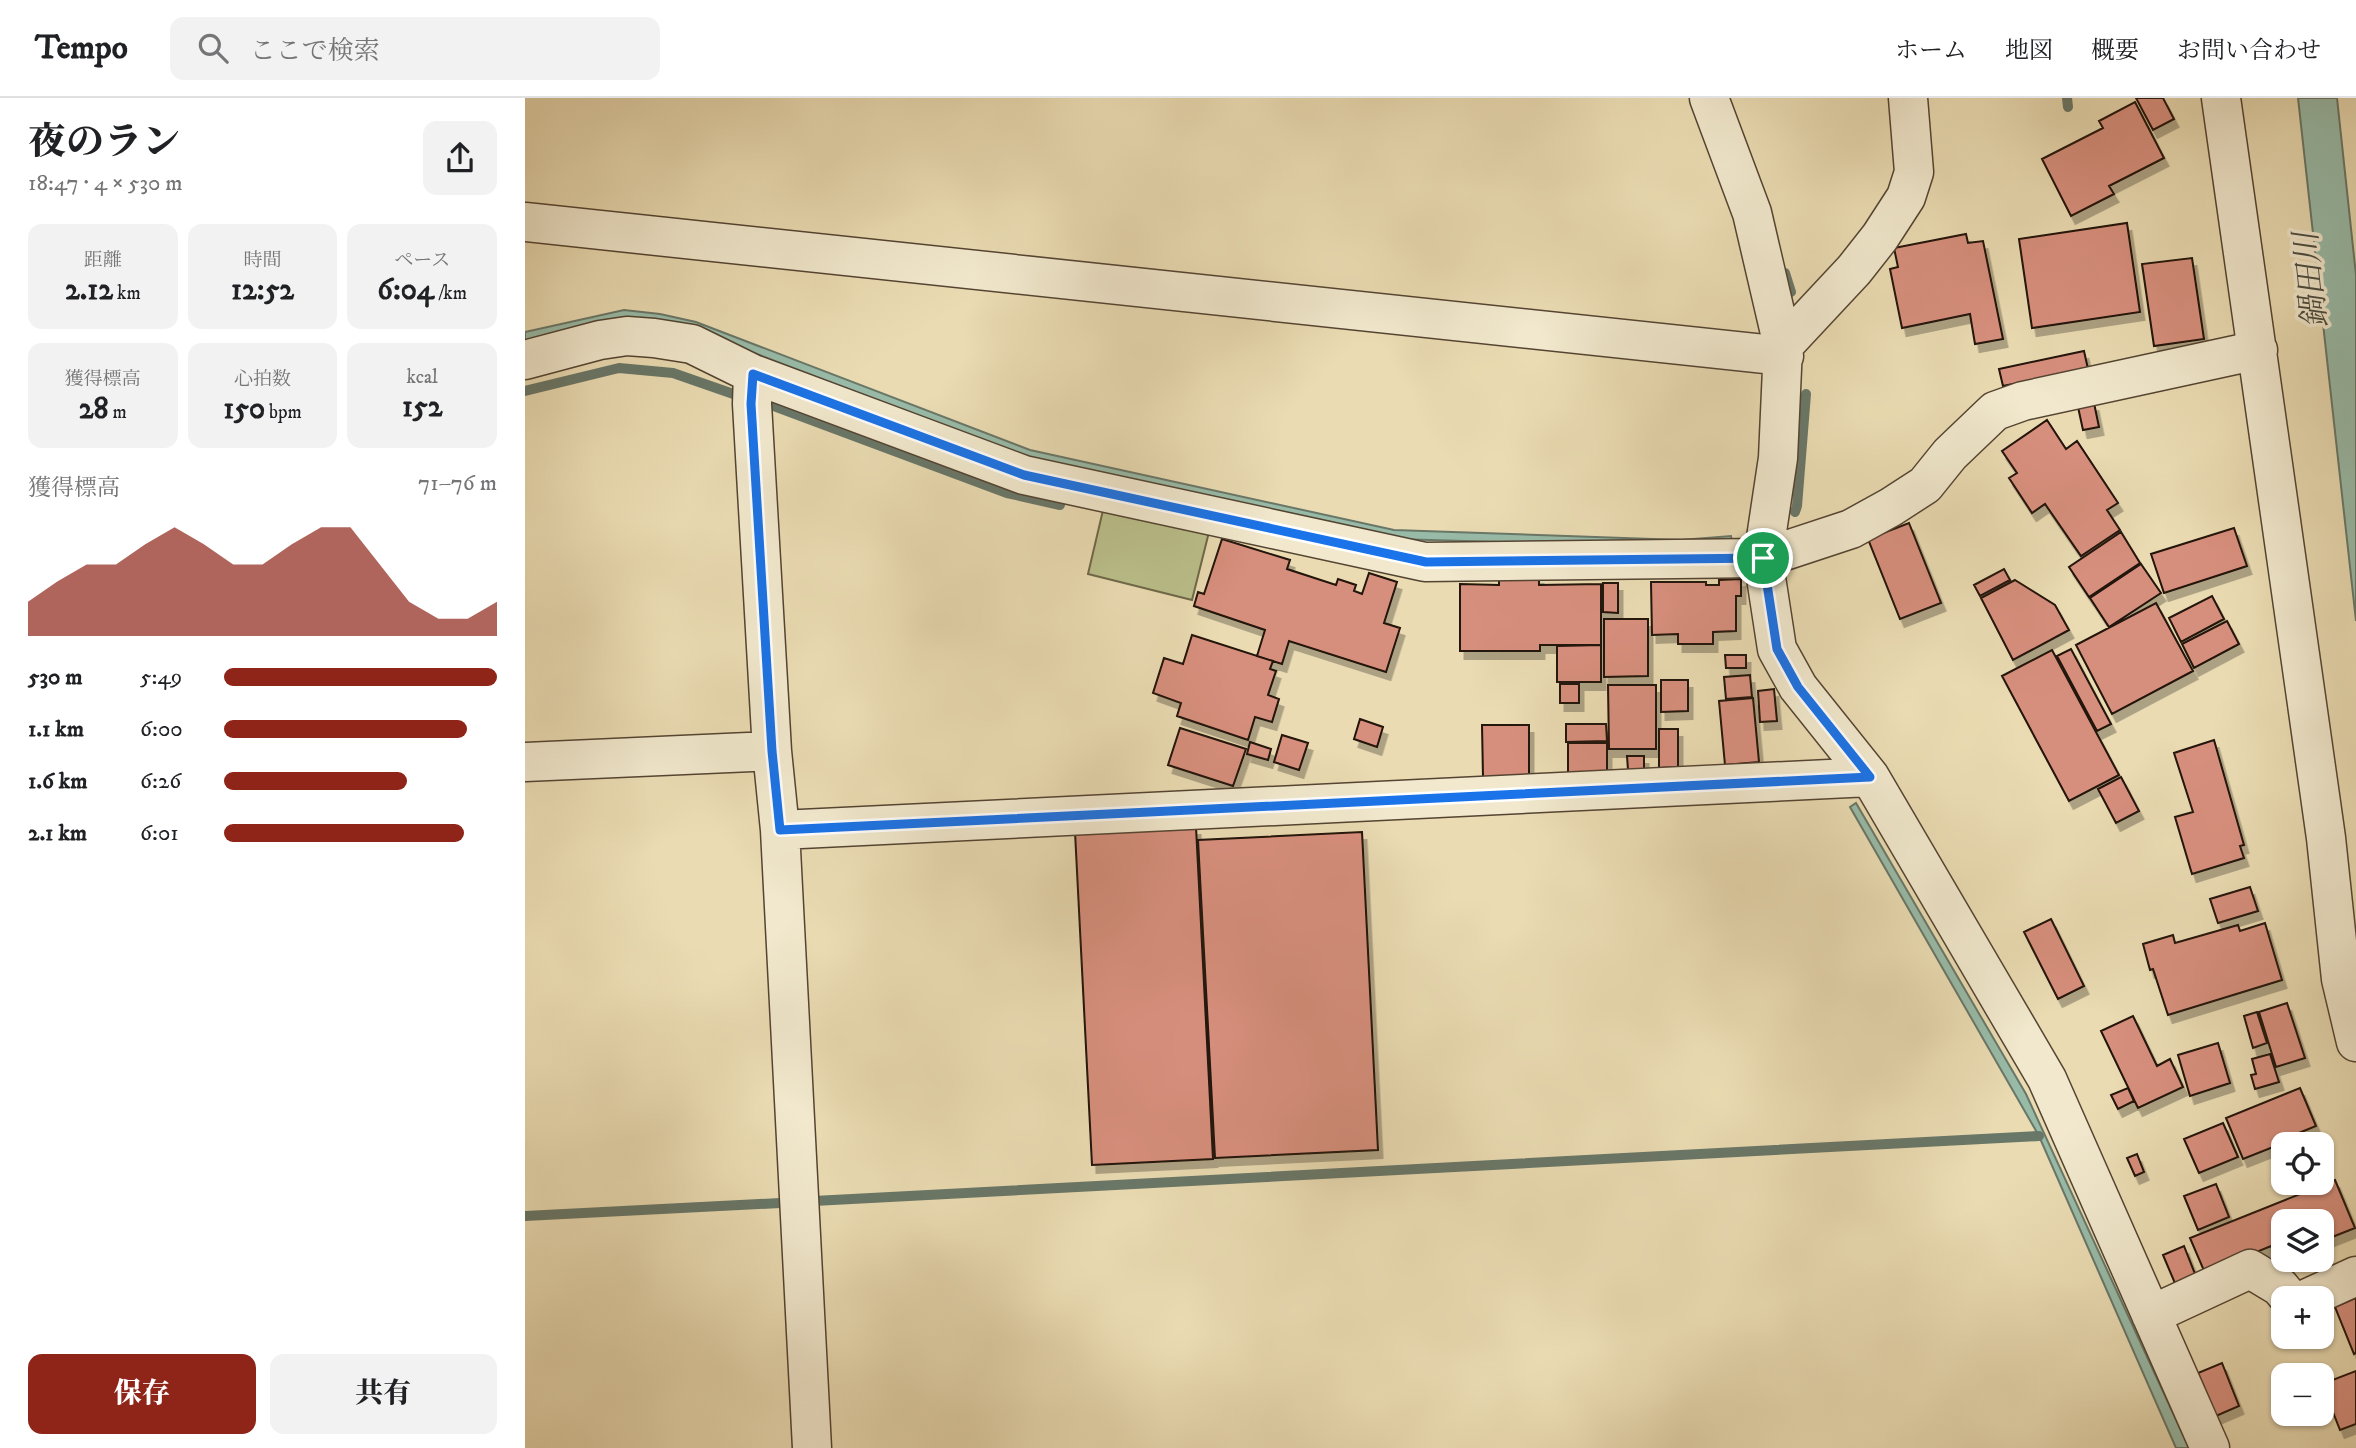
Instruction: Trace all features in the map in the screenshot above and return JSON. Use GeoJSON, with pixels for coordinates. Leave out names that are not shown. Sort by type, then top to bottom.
{"type":"FeatureCollection","features":[{"type":"Feature","properties":{"kind":"street"},"geometry":{"type":"LineString","coordinates":[[1709,98],[1752,212],[1784,351],[1778,458],[1763,558],[1777,649],[1798,687],[1870,777],[2047,1079],[2210,1448]]}},
{"type":"Feature","properties":{"kind":"street"},"geometry":{"type":"LineString","coordinates":[[1784,351],[1881,237],[1906,197],[1915,172],[1908,98]]}},
{"type":"Feature","properties":{"kind":"street"},"geometry":{"type":"LineString","coordinates":[[2221,98],[2326,838],[2341,979],[2356,1042]]}},
{"type":"Feature","properties":{"kind":"street"},"geometry":{"type":"LineString","coordinates":[[525,222],[1784,351]]}},
{"type":"Feature","properties":{"kind":"street"},"geometry":{"type":"LineString","coordinates":[[525,360],[600,340],[627,336],[692,344],[753,374],[1024,475],[1426,562],[1763,558],[1850,529],[1891,508],[1925,485],[1950,454],[1995,411],[2023,401],[2258,349]]}},
{"type":"Feature","properties":{"kind":"street"},"geometry":{"type":"LineString","coordinates":[[753,374],[751,404],[772,751],[780,830],[812,1448]]}},
{"type":"Feature","properties":{"kind":"street"},"geometry":{"type":"LineString","coordinates":[[525,762],[772,751]]}},
{"type":"Feature","properties":{"kind":"street"},"geometry":{"type":"LineString","coordinates":[[780,830],[1870,777]]}},
{"type":"Feature","properties":{"kind":"street"},"geometry":{"type":"LineString","coordinates":[[2151,1315],[2250,1269],[2278,1286]]}},
{"type":"Feature","properties":{"kind":"street"},"geometry":{"type":"LineString","coordinates":[[2334,1286],[2356,1276]]}},
{"type":"Feature","properties":{"kind":"green space"},"geometry":{"type":"Polygon","coordinates":[[[1104,506],[1210,528],[1192,600],[1088,574],[1104,506]]]}},
{"type":"Feature","properties":{"kind":"shaded area"},"geometry":{"type":"Polygon","coordinates":[[[2298,98],[2337,98],[2356,275],[2356,621],[2298,98]]]}},
{"type":"Feature","properties":{"kind":"shaded area"},"geometry":{"type":"Polygon","coordinates":[[[624,310],[696,322],[1030,450],[1394,530],[1681,540],[1731,536],[1732,541],[1683,547],[1395,539],[1027,457],[696,331],[525,342],[525,332],[624,310]]]}},
{"type":"Feature","properties":{"kind":"shaded area"},"geometry":{"type":"Polygon","coordinates":[[[1856,803],[2026,1094],[2189,1448],[2176,1448],[2039,1136],[1850,807],[1856,803]]]}},
{"type":"Feature","properties":{"kind":"building"},"geometry":{"type":"Polygon","coordinates":[[[2136,98],[2163,98],[2174,119],[2153,130],[2136,98]]]}},
{"type":"Feature","properties":{"kind":"building"},"geometry":{"type":"Polygon","coordinates":[[[2135,102],[2164,158],[2109,186],[2114,194],[2071,216],[2042,159],[2103,128],[2099,121],[2135,102]]]}},
{"type":"Feature","properties":{"kind":"building"},"geometry":{"type":"Polygon","coordinates":[[[2127,223],[2140,312],[2032,328],[2019,239],[2127,223]]]}},
{"type":"Feature","properties":{"kind":"building"},"geometry":{"type":"Polygon","coordinates":[[[1966,234],[1968,243],[1983,241],[2003,339],[1975,344],[1970,314],[1902,328],[1890,269],[1898,267],[1894,248],[1966,234]]]}},
{"type":"Feature","properties":{"kind":"building"},"geometry":{"type":"Polygon","coordinates":[[[2192,258],[2204,339],[2154,346],[2142,264],[2192,258]]]}},
{"type":"Feature","properties":{"kind":"building"},"geometry":{"type":"Polygon","coordinates":[[[2084,351],[2088,369],[2003,386],[1999,369],[2084,351]]]}},
{"type":"Feature","properties":{"kind":"building"},"geometry":{"type":"Polygon","coordinates":[[[2094,403],[2099,427],[2083,430],[2078,407],[2094,403]]]}},
{"type":"Feature","properties":{"kind":"building"},"geometry":{"type":"Polygon","coordinates":[[[2047,420],[2066,449],[2077,441],[2118,503],[2107,510],[2120,530],[2081,556],[2045,504],[2032,513],[2009,478],[2017,473],[2002,451],[2047,420]]]}},
{"type":"Feature","properties":{"kind":"building"},"geometry":{"type":"Polygon","coordinates":[[[1909,523],[1941,603],[1900,619],[1868,539],[1909,523]]]}},
{"type":"Feature","properties":{"kind":"building"},"geometry":{"type":"Polygon","coordinates":[[[2234,528],[2247,566],[2164,593],[2151,554],[2234,528]]]}},
{"type":"Feature","properties":{"kind":"building"},"geometry":{"type":"Polygon","coordinates":[[[2121,532],[2140,563],[2089,597],[2069,567],[2121,532]]]}},
{"type":"Feature","properties":{"kind":"building"},"geometry":{"type":"Polygon","coordinates":[[[1222,539],[1290,560],[1287,569],[1336,585],[1338,579],[1356,585],[1354,591],[1362,594],[1369,573],[1397,582],[1384,623],[1400,628],[1386,672],[1289,641],[1282,664],[1257,656],[1265,630],[1194,606],[1198,592],[1204,594],[1222,539]]]}},
{"type":"Feature","properties":{"kind":"building"},"geometry":{"type":"Polygon","coordinates":[[[2141,564],[2161,593],[2109,627],[2090,598],[2141,564]]]}},
{"type":"Feature","properties":{"kind":"building"},"geometry":{"type":"Polygon","coordinates":[[[2004,569],[2010,580],[1980,596],[1974,585],[2004,569]]]}},
{"type":"Feature","properties":{"kind":"building"},"geometry":{"type":"Polygon","coordinates":[[[1499,576],[1539,576],[1539,585],[1601,584],[1601,645],[1540,645],[1540,651],[1460,651],[1460,584],[1499,585],[1499,576]]]}},
{"type":"Feature","properties":{"kind":"building"},"geometry":{"type":"Polygon","coordinates":[[[1741,579],[1741,596],[1736,596],[1736,631],[1713,632],[1713,644],[1678,644],[1678,634],[1652,635],[1651,582],[1706,582],[1706,585],[1719,585],[1719,580],[1741,579]]]}},
{"type":"Feature","properties":{"kind":"building"},"geometry":{"type":"Polygon","coordinates":[[[2015,580],[2055,605],[2069,630],[2013,660],[1981,598],[2015,580]]]}},
{"type":"Feature","properties":{"kind":"building"},"geometry":{"type":"Polygon","coordinates":[[[1603,583],[1618,583],[1618,613],[1603,612],[1603,583]]]}},
{"type":"Feature","properties":{"kind":"building"},"geometry":{"type":"Polygon","coordinates":[[[2212,596],[2224,619],[2181,642],[2169,618],[2212,596]]]}},
{"type":"Feature","properties":{"kind":"building"},"geometry":{"type":"Polygon","coordinates":[[[2156,603],[2193,671],[2112,714],[2076,645],[2156,603]]]}},
{"type":"Feature","properties":{"kind":"building"},"geometry":{"type":"Polygon","coordinates":[[[1604,619],[1648,619],[1648,676],[1604,677],[1604,619]]]}},
{"type":"Feature","properties":{"kind":"building"},"geometry":{"type":"Polygon","coordinates":[[[2227,621],[2239,644],[2194,668],[2182,644],[2227,621]]]}},
{"type":"Feature","properties":{"kind":"building"},"geometry":{"type":"Polygon","coordinates":[[[1192,635],[1273,661],[1270,669],[1276,671],[1268,695],[1279,699],[1272,722],[1255,717],[1248,740],[1177,716],[1181,703],[1153,693],[1164,658],[1183,664],[1192,635]]]}},
{"type":"Feature","properties":{"kind":"building"},"geometry":{"type":"Polygon","coordinates":[[[1601,645],[1601,682],[1557,682],[1557,646],[1601,645]]]}},
{"type":"Feature","properties":{"kind":"building"},"geometry":{"type":"Polygon","coordinates":[[[2071,649],[2111,724],[2097,731],[2057,656],[2071,649]]]}},
{"type":"Feature","properties":{"kind":"building"},"geometry":{"type":"Polygon","coordinates":[[[2052,650],[2119,775],[2069,801],[2002,676],[2052,650]]]}},
{"type":"Feature","properties":{"kind":"building"},"geometry":{"type":"Polygon","coordinates":[[[1725,655],[1746,655],[1746,668],[1726,668],[1725,655]]]}},
{"type":"Feature","properties":{"kind":"building"},"geometry":{"type":"Polygon","coordinates":[[[1750,675],[1752,697],[1726,699],[1724,677],[1750,675]]]}},
{"type":"Feature","properties":{"kind":"building"},"geometry":{"type":"Polygon","coordinates":[[[1661,680],[1688,680],[1688,711],[1661,712],[1661,680]]]}},
{"type":"Feature","properties":{"kind":"building"},"geometry":{"type":"Polygon","coordinates":[[[1560,684],[1579,684],[1579,703],[1560,703],[1560,684]]]}},
{"type":"Feature","properties":{"kind":"building"},"geometry":{"type":"Polygon","coordinates":[[[1608,685],[1656,685],[1656,749],[1609,749],[1608,685]]]}},
{"type":"Feature","properties":{"kind":"building"},"geometry":{"type":"Polygon","coordinates":[[[1774,689],[1777,721],[1760,722],[1758,691],[1774,689]]]}},
{"type":"Feature","properties":{"kind":"building"},"geometry":{"type":"Polygon","coordinates":[[[1753,698],[1759,762],[1725,765],[1719,701],[1753,698]]]}},
{"type":"Feature","properties":{"kind":"building"},"geometry":{"type":"Polygon","coordinates":[[[1360,719],[1383,727],[1377,747],[1354,739],[1360,719]]]}},
{"type":"Feature","properties":{"kind":"building"},"geometry":{"type":"Polygon","coordinates":[[[1566,724],[1606,724],[1607,741],[1566,742],[1566,724]]]}},
{"type":"Feature","properties":{"kind":"building"},"geometry":{"type":"Polygon","coordinates":[[[1482,725],[1529,725],[1529,777],[1483,777],[1482,725]]]}},
{"type":"Feature","properties":{"kind":"building"},"geometry":{"type":"Polygon","coordinates":[[[1180,728],[1246,749],[1233,786],[1168,765],[1180,728]]]}},
{"type":"Feature","properties":{"kind":"building"},"geometry":{"type":"Polygon","coordinates":[[[1659,729],[1678,729],[1678,767],[1659,768],[1659,729]]]}},
{"type":"Feature","properties":{"kind":"building"},"geometry":{"type":"Polygon","coordinates":[[[1282,735],[1308,743],[1299,770],[1274,762],[1282,735]]]}},
{"type":"Feature","properties":{"kind":"building"},"geometry":{"type":"Polygon","coordinates":[[[2214,740],[2244,845],[2240,846],[2244,858],[2192,874],[2175,817],[2193,812],[2174,753],[2214,740]]]}},
{"type":"Feature","properties":{"kind":"building"},"geometry":{"type":"Polygon","coordinates":[[[1250,742],[1271,749],[1268,760],[1247,754],[1250,742]]]}},
{"type":"Feature","properties":{"kind":"building"},"geometry":{"type":"Polygon","coordinates":[[[1568,743],[1607,743],[1607,774],[1568,774],[1568,743]]]}},
{"type":"Feature","properties":{"kind":"building"},"geometry":{"type":"Polygon","coordinates":[[[1627,756],[1644,756],[1644,771],[1628,770],[1627,756]]]}},
{"type":"Feature","properties":{"kind":"building"},"geometry":{"type":"Polygon","coordinates":[[[2121,777],[2139,811],[2116,823],[2098,789],[2121,777]]]}},
{"type":"Feature","properties":{"kind":"building"},"geometry":{"type":"Polygon","coordinates":[[[1196,827],[1213,1159],[1092,1165],[1075,832],[1196,827]]]}},
{"type":"Feature","properties":{"kind":"building"},"geometry":{"type":"Polygon","coordinates":[[[1362,832],[1378,1150],[1215,1158],[1198,840],[1362,832]]]}},
{"type":"Feature","properties":{"kind":"building"},"geometry":{"type":"Polygon","coordinates":[[[2250,887],[2258,911],[2218,923],[2210,899],[2250,887]]]}},
{"type":"Feature","properties":{"kind":"building"},"geometry":{"type":"Polygon","coordinates":[[[2051,919],[2084,986],[2058,999],[2024,932],[2051,919]]]}},
{"type":"Feature","properties":{"kind":"building"},"geometry":{"type":"Polygon","coordinates":[[[2265,923],[2282,980],[2168,1015],[2143,944],[2173,935],[2175,943],[2238,925],[2240,931],[2265,923]]]}},
{"type":"Feature","properties":{"kind":"building"},"geometry":{"type":"Polygon","coordinates":[[[2287,1003],[2305,1058],[2276,1067],[2259,1012],[2287,1003]]]}},
{"type":"Feature","properties":{"kind":"building"},"geometry":{"type":"Polygon","coordinates":[[[2257,1012],[2267,1043],[2253,1048],[2244,1016],[2257,1012]]]}},
{"type":"Feature","properties":{"kind":"building"},"geometry":{"type":"Polygon","coordinates":[[[2133,1016],[2157,1066],[2170,1059],[2183,1087],[2138,1108],[2101,1031],[2133,1016]]]}},
{"type":"Feature","properties":{"kind":"building"},"geometry":{"type":"Polygon","coordinates":[[[2218,1043],[2230,1083],[2190,1096],[2178,1055],[2218,1043]]]}},
{"type":"Feature","properties":{"kind":"building"},"geometry":{"type":"Polygon","coordinates":[[[2270,1054],[2279,1082],[2255,1089],[2251,1075],[2256,1074],[2252,1059],[2270,1054]]]}},
{"type":"Feature","properties":{"kind":"building"},"geometry":{"type":"Polygon","coordinates":[[[2128,1088],[2134,1101],[2118,1109],[2111,1095],[2128,1088]]]}},
{"type":"Feature","properties":{"kind":"building"},"geometry":{"type":"Polygon","coordinates":[[[2300,1088],[2316,1126],[2301,1132],[2271,1132],[2271,1148],[2243,1159],[2226,1118],[2300,1088]]]}},
{"type":"Feature","properties":{"kind":"building"},"geometry":{"type":"Polygon","coordinates":[[[2223,1123],[2238,1157],[2199,1173],[2184,1139],[2223,1123]]]}},
{"type":"Feature","properties":{"kind":"building"},"geometry":{"type":"Polygon","coordinates":[[[2137,1154],[2144,1172],[2135,1176],[2127,1158],[2137,1154]]]}},
{"type":"Feature","properties":{"kind":"building"},"geometry":{"type":"Polygon","coordinates":[[[2334,1180],[2355,1228],[2334,1236],[2334,1209],[2271,1209],[2271,1246],[2205,1273],[2190,1238],[2298,1195],[2334,1195],[2334,1180]]]}},
{"type":"Feature","properties":{"kind":"building"},"geometry":{"type":"Polygon","coordinates":[[[2216,1184],[2229,1217],[2198,1230],[2184,1196],[2216,1184]]]}},
{"type":"Feature","properties":{"kind":"building"},"geometry":{"type":"Polygon","coordinates":[[[2184,1246],[2197,1279],[2177,1288],[2163,1255],[2184,1246]]]}},
{"type":"Feature","properties":{"kind":"building"},"geometry":{"type":"Polygon","coordinates":[[[2356,1298],[2356,1353],[2354,1354],[2335,1307],[2356,1298]]]}},
{"type":"Feature","properties":{"kind":"building"},"geometry":{"type":"Polygon","coordinates":[[[2222,1363],[2239,1406],[2216,1416],[2198,1373],[2222,1363]]]}},
{"type":"Feature","properties":{"kind":"building"},"geometry":{"type":"Polygon","coordinates":[[[2356,1371],[2356,1424],[2340,1430],[2334,1415],[2334,1379],[2356,1371]]]}},
{"type":"Feature","properties":{"kind":"waterway"},"geometry":{"type":"LineString","coordinates":[[2067,98],[2068,107]]}},
{"type":"Feature","properties":{"kind":"waterway"},"geometry":{"type":"LineString","coordinates":[[1785,273],[1791,292]]}},
{"type":"Feature","properties":{"kind":"waterway"},"geometry":{"type":"LineString","coordinates":[[525,391],[619,368],[673,373],[742,397]]}},
{"type":"Feature","properties":{"kind":"waterway"},"geometry":{"type":"LineString","coordinates":[[1795,512],[1806,394]]}},
{"type":"Feature","properties":{"kind":"waterway"},"geometry":{"type":"LineString","coordinates":[[763,402],[1007,493],[1060,505]]}},
{"type":"Feature","properties":{"kind":"waterway"},"geometry":{"type":"LineString","coordinates":[[814,1201],[2039,1136]]}},
{"type":"Feature","properties":{"kind":"waterway"},"geometry":{"type":"LineString","coordinates":[[525,1216],[780,1203]]}},
{"type":"Feature","properties":{"kind":"route"},"geometry":{"type":"LineString","coordinates":[[753,374],[1024,475],[1426,562],[1763,558],[1777,649],[1798,687],[1870,777],[780,830],[772,751],[751,404],[753,374]]}},
{"type":"Feature","properties":{"kind":"water label","name":"鍋田川"},"geometry":{"type":"Point","coordinates":[2312,280]}}]}
